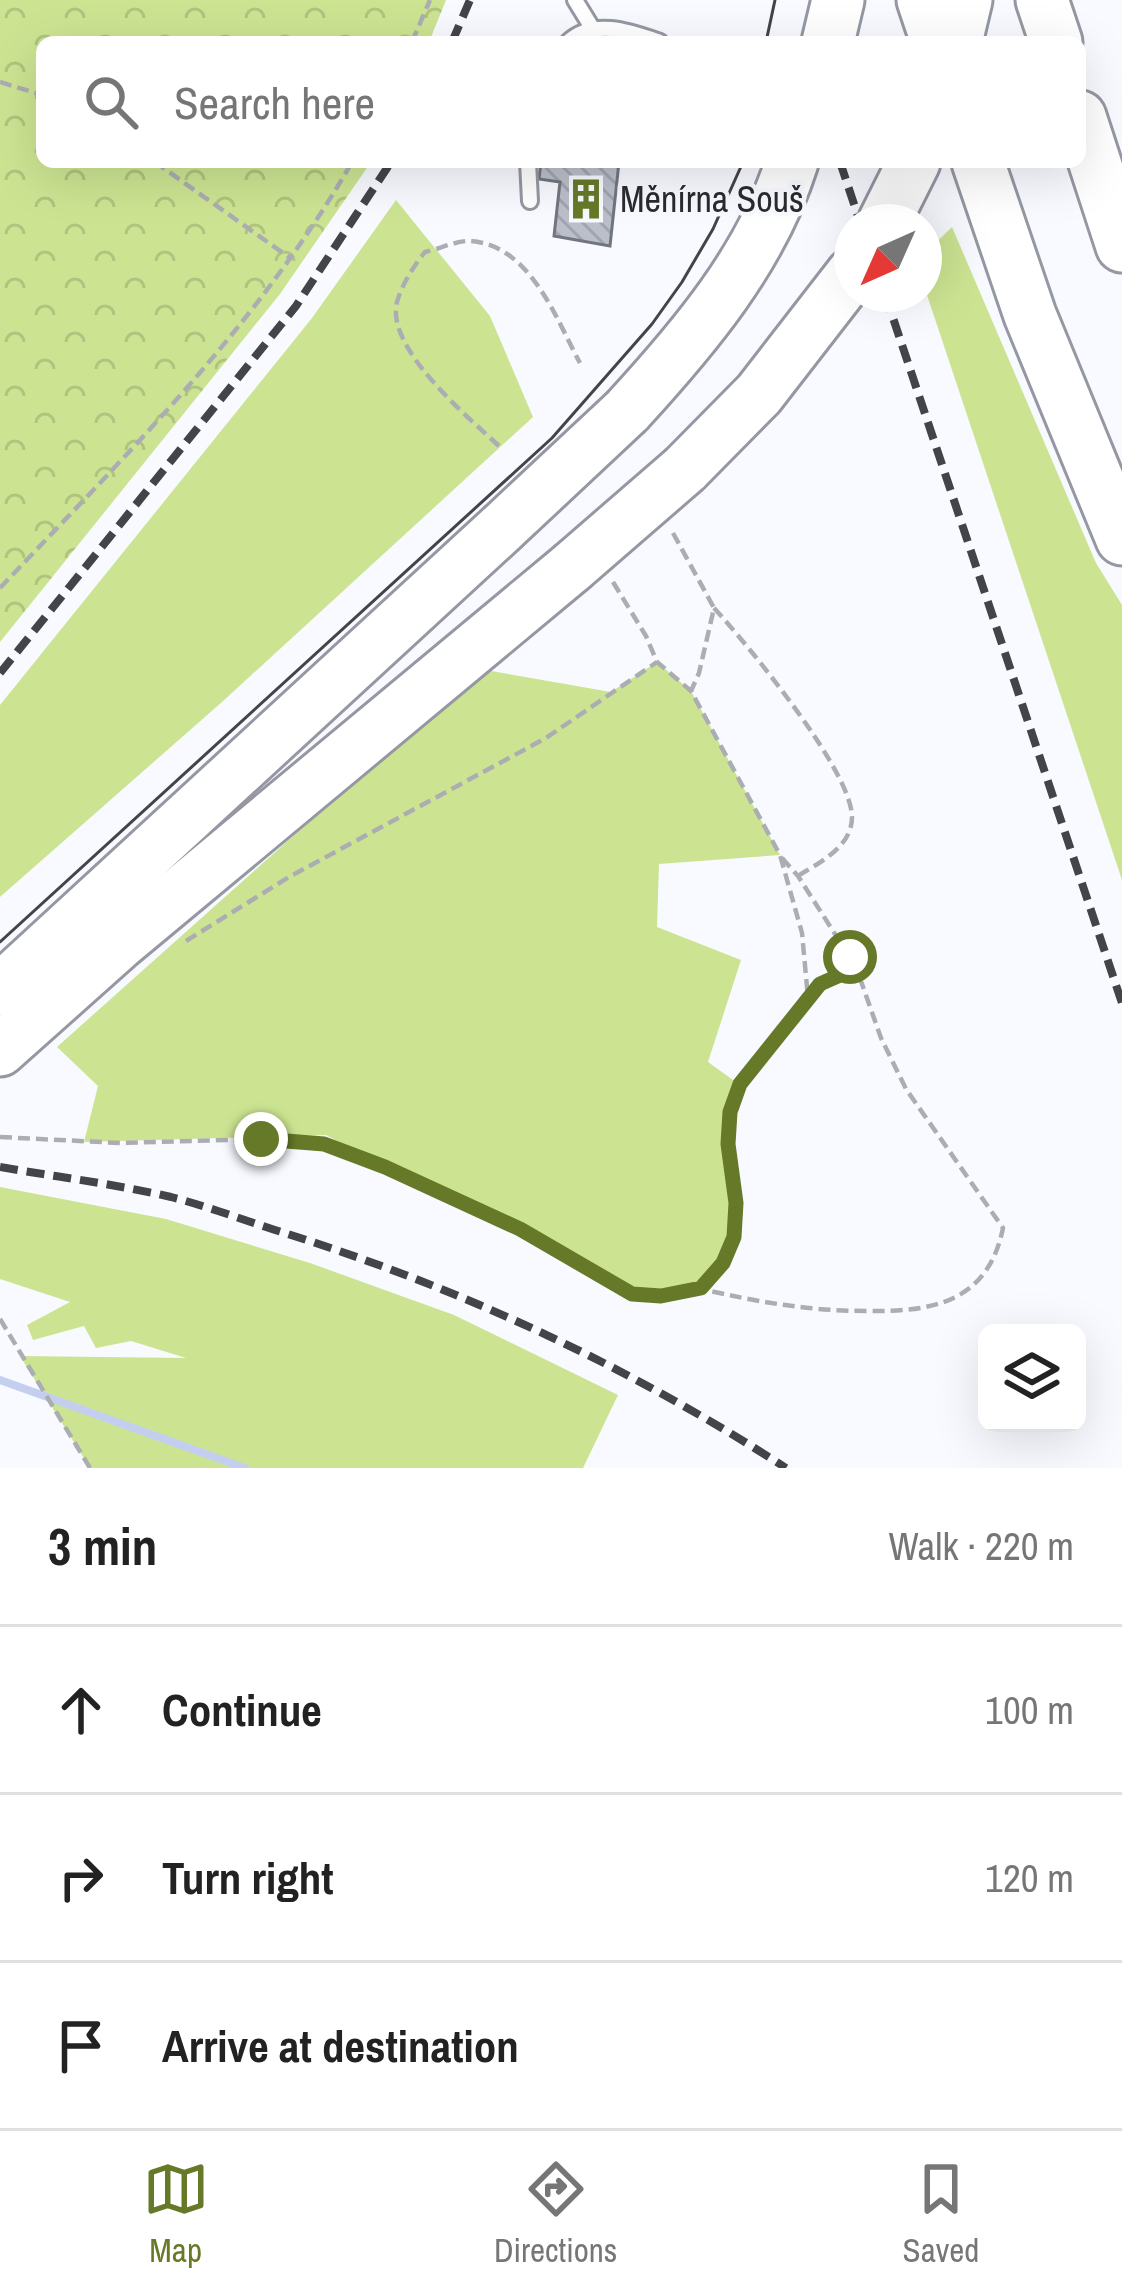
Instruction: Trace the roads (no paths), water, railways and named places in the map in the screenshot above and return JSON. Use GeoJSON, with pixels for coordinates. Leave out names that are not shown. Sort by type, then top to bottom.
{"type":"FeatureCollection","features":[{"type":"Feature","properties":{"kind":"highway"},"geometry":{"type":"LineString","coordinates":[[829,36],[838,0]]}},
{"type":"Feature","properties":{"kind":"highway"},"geometry":{"type":"LineString","coordinates":[[923,0],[935,36]]}},
{"type":"Feature","properties":{"kind":"highway"},"geometry":{"type":"LineString","coordinates":[[957,36],[966,0]]}},
{"type":"Feature","properties":{"kind":"highway"},"geometry":{"type":"LineString","coordinates":[[1042,0],[1054,36]]}},
{"type":"Feature","properties":{"kind":"highway"},"geometry":{"type":"LineString","coordinates":[[1086,135],[1122,246]]}},
{"type":"Feature","properties":{"kind":"highway"},"geometry":{"type":"LineString","coordinates":[[10,1011],[502,527],[627,411],[699,327],[742,267],[777,204],[789,168]]}},
{"type":"Feature","properties":{"kind":"highway"},"geometry":{"type":"LineString","coordinates":[[893,204],[911,168]]}},
{"type":"Feature","properties":{"kind":"highway"},"geometry":{"type":"LineString","coordinates":[[980,168],[1030,315],[1122,539]]}},
{"type":"Feature","properties":{"kind":"highway"},"geometry":{"type":"LineString","coordinates":[[10,1011],[120,943],[587,568],[782,366],[834,298]]}},
{"type":"Feature","properties":{"kind":"lane"},"geometry":{"type":"LineString","coordinates":[[575,0],[594,32]]}},
{"type":"Feature","properties":{"kind":"lane"},"geometry":{"type":"LineString","coordinates":[[575,36],[617,27],[643,36]]}},
{"type":"Feature","properties":{"kind":"lane"},"geometry":{"type":"LineString","coordinates":[[528,168],[530,201]]}},
{"type":"Feature","properties":{"kind":"waterway"},"geometry":{"type":"LineString","coordinates":[[0,1380],[245,1468]]}},
{"type":"Feature","properties":{"kind":"tram line"},"geometry":{"type":"LineString","coordinates":[[767,36],[775,0]]}},
{"type":"Feature","properties":{"kind":"tram line"},"geometry":{"type":"LineString","coordinates":[[0,942],[552,438],[652,324],[682,282],[740,168]]}},
{"type":"Feature","properties":{"kind":"railway"},"geometry":{"type":"LineString","coordinates":[[455,36],[470,0]]}},
{"type":"Feature","properties":{"kind":"railway"},"geometry":{"type":"LineString","coordinates":[[0,673],[296,306],[387,168]]}},
{"type":"Feature","properties":{"kind":"railway"},"geometry":{"type":"LineString","coordinates":[[842,168],[854,204]]}},
{"type":"Feature","properties":{"kind":"railway"},"geometry":{"type":"LineString","coordinates":[[891,312],[1122,1003]]}},
{"type":"Feature","properties":{"kind":"railway"},"geometry":{"type":"LineString","coordinates":[[0,1167],[171,1197],[409,1276],[602,1362],[786,1468]]}},
{"type":"Feature","properties":{"kind":"place","name":"Měnírna Souš"},"geometry":{"type":"Point","coordinates":[586,199]}}]}
